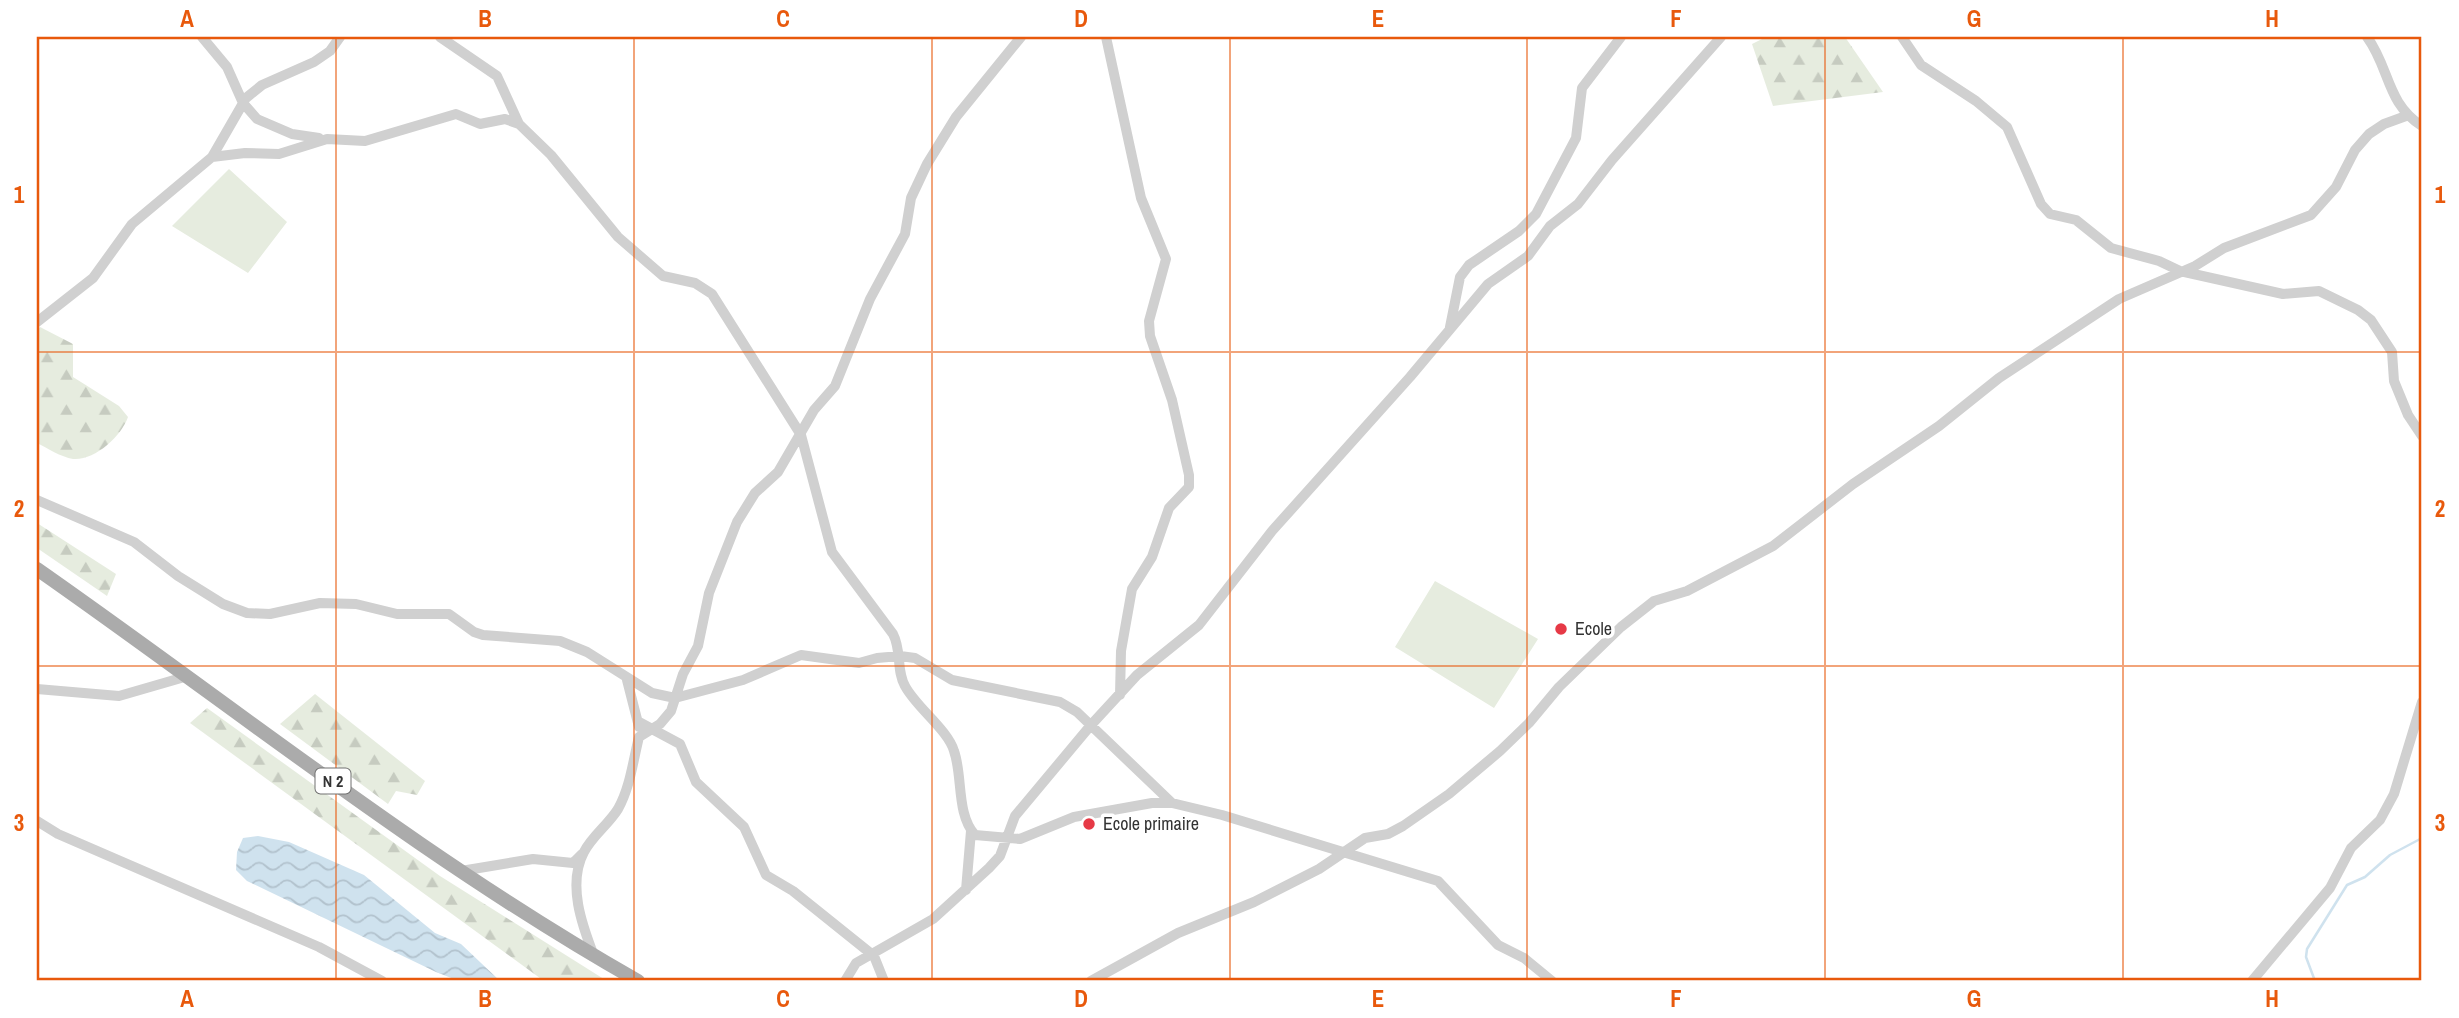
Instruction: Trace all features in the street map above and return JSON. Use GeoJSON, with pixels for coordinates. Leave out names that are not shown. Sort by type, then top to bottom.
{"type":"FeatureCollection","features":[{"type":"Feature","properties":{"kind":"main road","name":"N 2"},"geometry":{"type":"LineString","coordinates":[[37,569],[405,834],[594,956],[638,981]]}},
{"type":"Feature","properties":{"kind":"street"},"geometry":{"type":"LineString","coordinates":[[202,37],[227,67],[243,103],[257,119],[292,134],[365,141],[456,114],[480,124],[505,119],[519,124]]}},
{"type":"Feature","properties":{"kind":"street"},"geometry":{"type":"LineString","coordinates":[[37,322],[87,284],[132,225],[212,157],[243,103],[262,85],[314,62],[330,51],[340,37]]}},
{"type":"Feature","properties":{"kind":"street"},"geometry":{"type":"LineString","coordinates":[[440,37],[497,75],[519,124],[551,155],[618,237],[663,276],[695,283],[712,295],[801,435],[832,552],[893,634],[900,648],[900,678],[906,689],[954,749],[960,794],[971,831],[966,890]]}},
{"type":"Feature","properties":{"kind":"street"},"geometry":{"type":"LineString","coordinates":[[639,737],[671,711],[698,646],[709,593],[737,522],[755,493],[778,472],[839,378],[870,299],[905,234],[911,198],[927,164],[956,117],[1021,37]]}},
{"type":"Feature","properties":{"kind":"street"},"geometry":{"type":"LineString","coordinates":[[1106,37],[1141,198],[1166,259],[1149,321],[1150,336],[1172,400],[1189,475],[1188,486],[1169,508],[1152,557],[1132,589],[1121,651],[1120,695]]}},
{"type":"Feature","properties":{"kind":"street"},"geometry":{"type":"LineString","coordinates":[[1449,330],[1461,277],[1482,253],[1519,231],[1536,214],[1576,138],[1582,88],[1621,37]]}},
{"type":"Feature","properties":{"kind":"street"},"geometry":{"type":"LineString","coordinates":[[845,981],[856,963],[922,926],[966,890],[1000,856],[1015,816],[1091,725],[1137,675],[1199,625],[1272,531],[1488,284],[1528,256],[1550,226],[1578,204],[1612,160],[1721,37]]}},
{"type":"Feature","properties":{"kind":"street"},"geometry":{"type":"LineString","coordinates":[[1902,37],[1922,65],[1976,101],[2007,127],[2041,204],[2050,214],[2076,220],[2111,248],[2159,261],[2180,271],[2291,296],[2319,291],[2358,310],[2371,320],[2392,352],[2394,381],[2408,415],[2422,436]]}},
{"type":"Feature","properties":{"kind":"street"},"geometry":{"type":"LineString","coordinates":[[2367,37],[2397,103],[2406,116],[2422,126]]}},
{"type":"Feature","properties":{"kind":"street"},"geometry":{"type":"LineString","coordinates":[[1091,981],[1139,952],[1254,902],[1319,869],[1365,838],[1388,834],[1403,826],[1449,794],[1500,751],[1529,723],[1559,687],[1621,627],[1654,601],[1687,592],[1773,546],[1853,484],[1940,426],[1999,378],[2119,299],[2224,248],[2311,215],[2336,187],[2355,150],[2369,134],[2384,124],[2406,116]]}},
{"type":"Feature","properties":{"kind":"street"},"geometry":{"type":"LineString","coordinates":[[212,157],[245,153],[279,154],[327,139]]}},
{"type":"Feature","properties":{"kind":"street"},"geometry":{"type":"LineString","coordinates":[[37,500],[134,542],[178,576],[223,604],[247,613],[270,614],[320,603],[356,604],[397,614],[449,614],[483,635],[560,640],[587,652],[652,694],[675,698],[743,680],[801,655],[859,663],[877,657],[915,658],[952,680],[1010,689],[1060,702],[1077,712],[1172,803]]}},
{"type":"Feature","properties":{"kind":"street"},"geometry":{"type":"LineString","coordinates":[[37,689],[119,696],[188,676]]}},
{"type":"Feature","properties":{"kind":"street"},"geometry":{"type":"LineString","coordinates":[[461,871],[533,859],[573,863],[584,852],[618,809],[626,790],[639,737],[639,722],[627,680]]}},
{"type":"Feature","properties":{"kind":"street"},"geometry":{"type":"LineString","coordinates":[[2252,981],[2330,888],[2351,848],[2380,820],[2394,794],[2422,702]]}},
{"type":"Feature","properties":{"kind":"street"},"geometry":{"type":"LineString","coordinates":[[639,722],[653,727],[680,744],[696,782],[744,827],[766,875],[793,891],[871,954],[884,981]]}},
{"type":"Feature","properties":{"kind":"street"},"geometry":{"type":"LineString","coordinates":[[971,831],[980,838],[1020,839],[1085,815],[1117,808],[1172,803],[1346,851],[1437,881],[1498,945],[1524,958],[1552,981]]}},
{"type":"Feature","properties":{"kind":"street"},"geometry":{"type":"LineString","coordinates":[[37,821],[58,834],[135,865],[319,947],[382,981]]}},
{"type":"Feature","properties":{"kind":"street"},"geometry":{"type":"LineString","coordinates":[[584,852],[578,872],[579,912],[594,956]]}},
{"type":"Feature","properties":{"kind":"green space"},"geometry":{"type":"Polygon","coordinates":[[[1766,37],[1845,37],[1883,92],[1773,106],[1752,44],[1766,37]]]}},
{"type":"Feature","properties":{"kind":"green space"},"geometry":{"type":"Polygon","coordinates":[[[229,169],[287,222],[248,273],[172,226],[229,169]]]}},
{"type":"Feature","properties":{"kind":"green space"},"geometry":{"type":"Polygon","coordinates":[[[40,327],[73,344],[73,377],[119,406],[128,417],[113,440],[98,452],[81,459],[68,458],[37,443],[37,330],[40,327]]]}},
{"type":"Feature","properties":{"kind":"green space"},"geometry":{"type":"Polygon","coordinates":[[[37,523],[116,574],[107,596],[37,548],[37,523]]]}},
{"type":"Feature","properties":{"kind":"green space"},"geometry":{"type":"Polygon","coordinates":[[[1435,581],[1538,639],[1494,708],[1395,647],[1435,581]]]}},
{"type":"Feature","properties":{"kind":"green space"},"geometry":{"type":"Polygon","coordinates":[[[315,694],[425,781],[417,795],[396,791],[388,804],[280,724],[315,694]]]}},
{"type":"Feature","properties":{"kind":"green space"},"geometry":{"type":"Polygon","coordinates":[[[207,708],[440,876],[607,981],[544,981],[190,723],[207,708]]]}},
{"type":"Feature","properties":{"kind":"water"},"geometry":{"type":"Polygon","coordinates":[[[258,836],[289,842],[364,875],[435,933],[461,944],[500,981],[459,981],[436,972],[247,881],[236,870],[237,852],[243,838],[258,836]]]}},
{"type":"Feature","properties":{"kind":"waterway"},"geometry":{"type":"LineString","coordinates":[[2315,981],[2306,957],[2307,949],[2347,885],[2365,877],[2390,855],[2422,838]]}},
{"type":"Feature","properties":{"kind":"place","name":"Ecole"},"geometry":{"type":"Point","coordinates":[1561,629]}},
{"type":"Feature","properties":{"kind":"place","name":"Ecole primaire"},"geometry":{"type":"Point","coordinates":[1089,824]}}]}
